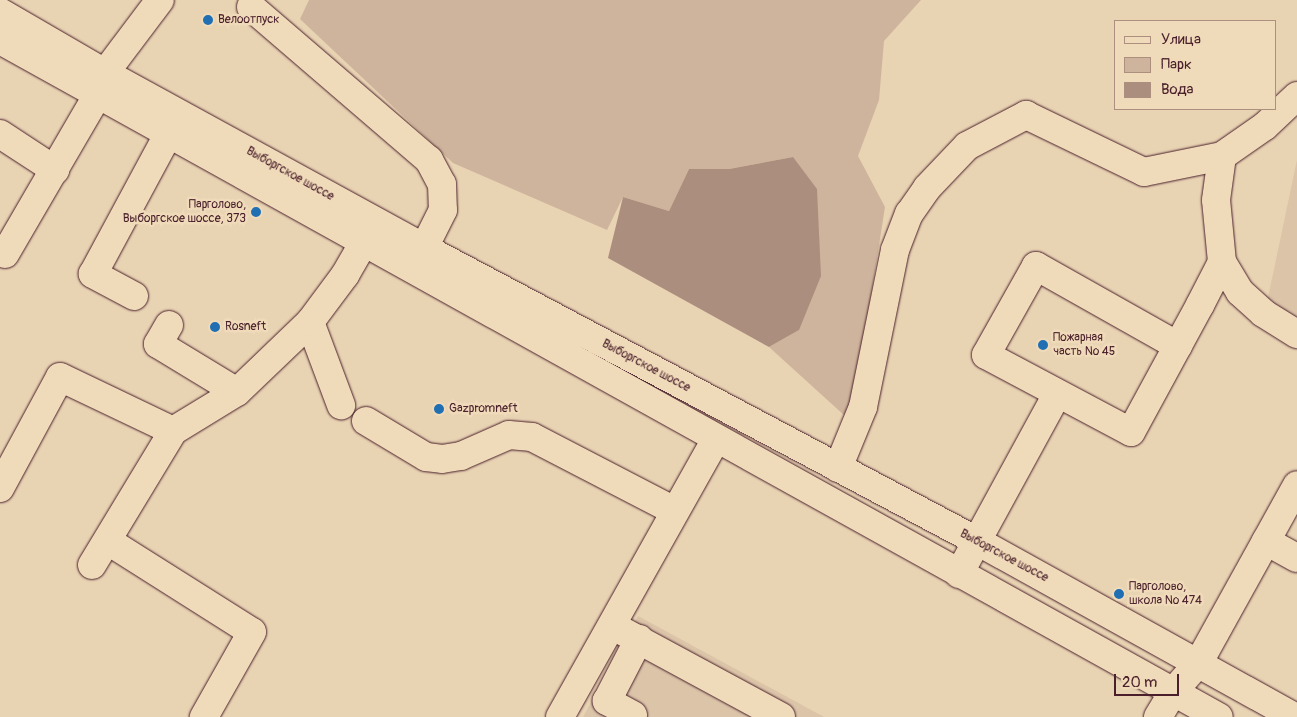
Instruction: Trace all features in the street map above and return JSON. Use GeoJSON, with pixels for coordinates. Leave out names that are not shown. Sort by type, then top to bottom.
{"type":"FeatureCollection","features":[{"type":"Feature","properties":{"kind":"main road"},"geometry":{"type":"LineString","coordinates":[[5,254],[55,170],[101,84],[160,0]]}},
{"type":"Feature","properties":{"kind":"main road"},"geometry":{"type":"LineString","coordinates":[[251,7],[428,160],[442,184],[443,210],[424,248]]}},
{"type":"Feature","properties":{"kind":"main road","name":"Выборгское шоссе"},"geometry":{"type":"LineString","coordinates":[[0,12],[169,132],[716,439],[1219,717]]}},
{"type":"Feature","properties":{"kind":"main road","name":"Выборгское шоссе"},"geometry":{"type":"LineString","coordinates":[[1,43],[101,84],[424,248],[977,541],[1199,662],[1294,717]]}},
{"type":"Feature","properties":{"kind":"main road"},"geometry":{"type":"LineString","coordinates":[[838,468],[863,407],[895,250],[909,214],[927,188],[967,146],[1026,115],[1144,172],[1222,156],[1265,126],[1297,96]]}},
{"type":"Feature","properties":{"kind":"main road"},"geometry":{"type":"LineString","coordinates":[[134,296],[93,274],[169,132]]}},
{"type":"Feature","properties":{"kind":"main road"},"geometry":{"type":"LineString","coordinates":[[0,134],[55,170]]}},
{"type":"Feature","properties":{"kind":"main road"},"geometry":{"type":"LineString","coordinates":[[1222,156],[1216,200],[1222,262],[1240,292],[1263,313],[1297,334]]}},
{"type":"Feature","properties":{"kind":"main road"},"geometry":{"type":"LineString","coordinates":[[92,565],[173,431],[237,392],[310,322],[345,275],[364,242]]}},
{"type":"Feature","properties":{"kind":"main road"},"geometry":{"type":"LineString","coordinates":[[1178,346],[1036,266],[986,355],[1131,432],[1178,346],[1222,262]]}},
{"type":"Feature","properties":{"kind":"main road"},"geometry":{"type":"LineString","coordinates":[[310,322],[341,404]]}},
{"type":"Feature","properties":{"kind":"main road"},"geometry":{"type":"LineString","coordinates":[[169,325],[158,344],[237,392]]}},
{"type":"Feature","properties":{"kind":"main road"},"geometry":{"type":"LineString","coordinates":[[0,488],[60,377],[173,431]]}},
{"type":"Feature","properties":{"kind":"main road"},"geometry":{"type":"LineString","coordinates":[[959,574],[1057,394]]}},
{"type":"Feature","properties":{"kind":"main road"},"geometry":{"type":"LineString","coordinates":[[366,421],[426,458],[442,459],[461,456],[509,435],[532,437],[675,511]]}},
{"type":"Feature","properties":{"kind":"main road"},"geometry":{"type":"LineString","coordinates":[[560,717],[613,626],[716,439]]}},
{"type":"Feature","properties":{"kind":"main road"},"geometry":{"type":"LineString","coordinates":[[1158,717],[1173,692],[1199,662],[1297,485]]}},
{"type":"Feature","properties":{"kind":"main road"},"geometry":{"type":"LineString","coordinates":[[108,541],[252,632],[204,717]]}},
{"type":"Feature","properties":{"kind":"main road"},"geometry":{"type":"LineString","coordinates":[[1266,541],[1297,558]]}},
{"type":"Feature","properties":{"kind":"main road"},"geometry":{"type":"LineString","coordinates":[[613,626],[772,715]]}},
{"type":"Feature","properties":{"kind":"main road"},"geometry":{"type":"LineString","coordinates":[[633,715],[607,701],[639,639]]}},
{"type":"Feature","properties":{"kind":"shaded area"},"geometry":{"type":"Polygon","coordinates":[[[1297,160],[1297,324],[1266,307],[1297,160]]]}},
{"type":"Feature","properties":{"kind":"shaded area"},"geometry":{"type":"Polygon","coordinates":[[[638,616],[824,717],[583,717],[638,616]]]}},
{"type":"Feature","properties":{"kind":"green space"},"geometry":{"type":"Polygon","coordinates":[[[309,0],[921,0],[884,41],[879,100],[858,156],[885,207],[857,386],[845,416],[769,347],[799,330],[793,157],[729,169],[689,169],[669,211],[623,197],[607,230],[453,163],[300,19],[309,0]]]}},
{"type":"Feature","properties":{"kind":"water"},"geometry":{"type":"Polygon","coordinates":[[[793,157],[817,189],[821,276],[799,330],[769,347],[608,258],[623,197],[669,211],[689,169],[729,169],[793,157]]]}},
{"type":"Feature","properties":{"kind":"place","name":"Велоотпуск"},"geometry":{"type":"Point","coordinates":[208,20]}},
{"type":"Feature","properties":{"kind":"place","name":"Парголово, Выборгское шоссе, 373"},"geometry":{"type":"Point","coordinates":[256,212]}},
{"type":"Feature","properties":{"kind":"place","name":"Rosneft"},"geometry":{"type":"Point","coordinates":[215,327]}},
{"type":"Feature","properties":{"kind":"place","name":"Пожарная часть № 45"},"geometry":{"type":"Point","coordinates":[1043,345]}},
{"type":"Feature","properties":{"kind":"place","name":"Gazpromneft"},"geometry":{"type":"Point","coordinates":[439,409]}},
{"type":"Feature","properties":{"kind":"place","name":"Парголово, школа № 474"},"geometry":{"type":"Point","coordinates":[1119,594]}}]}
